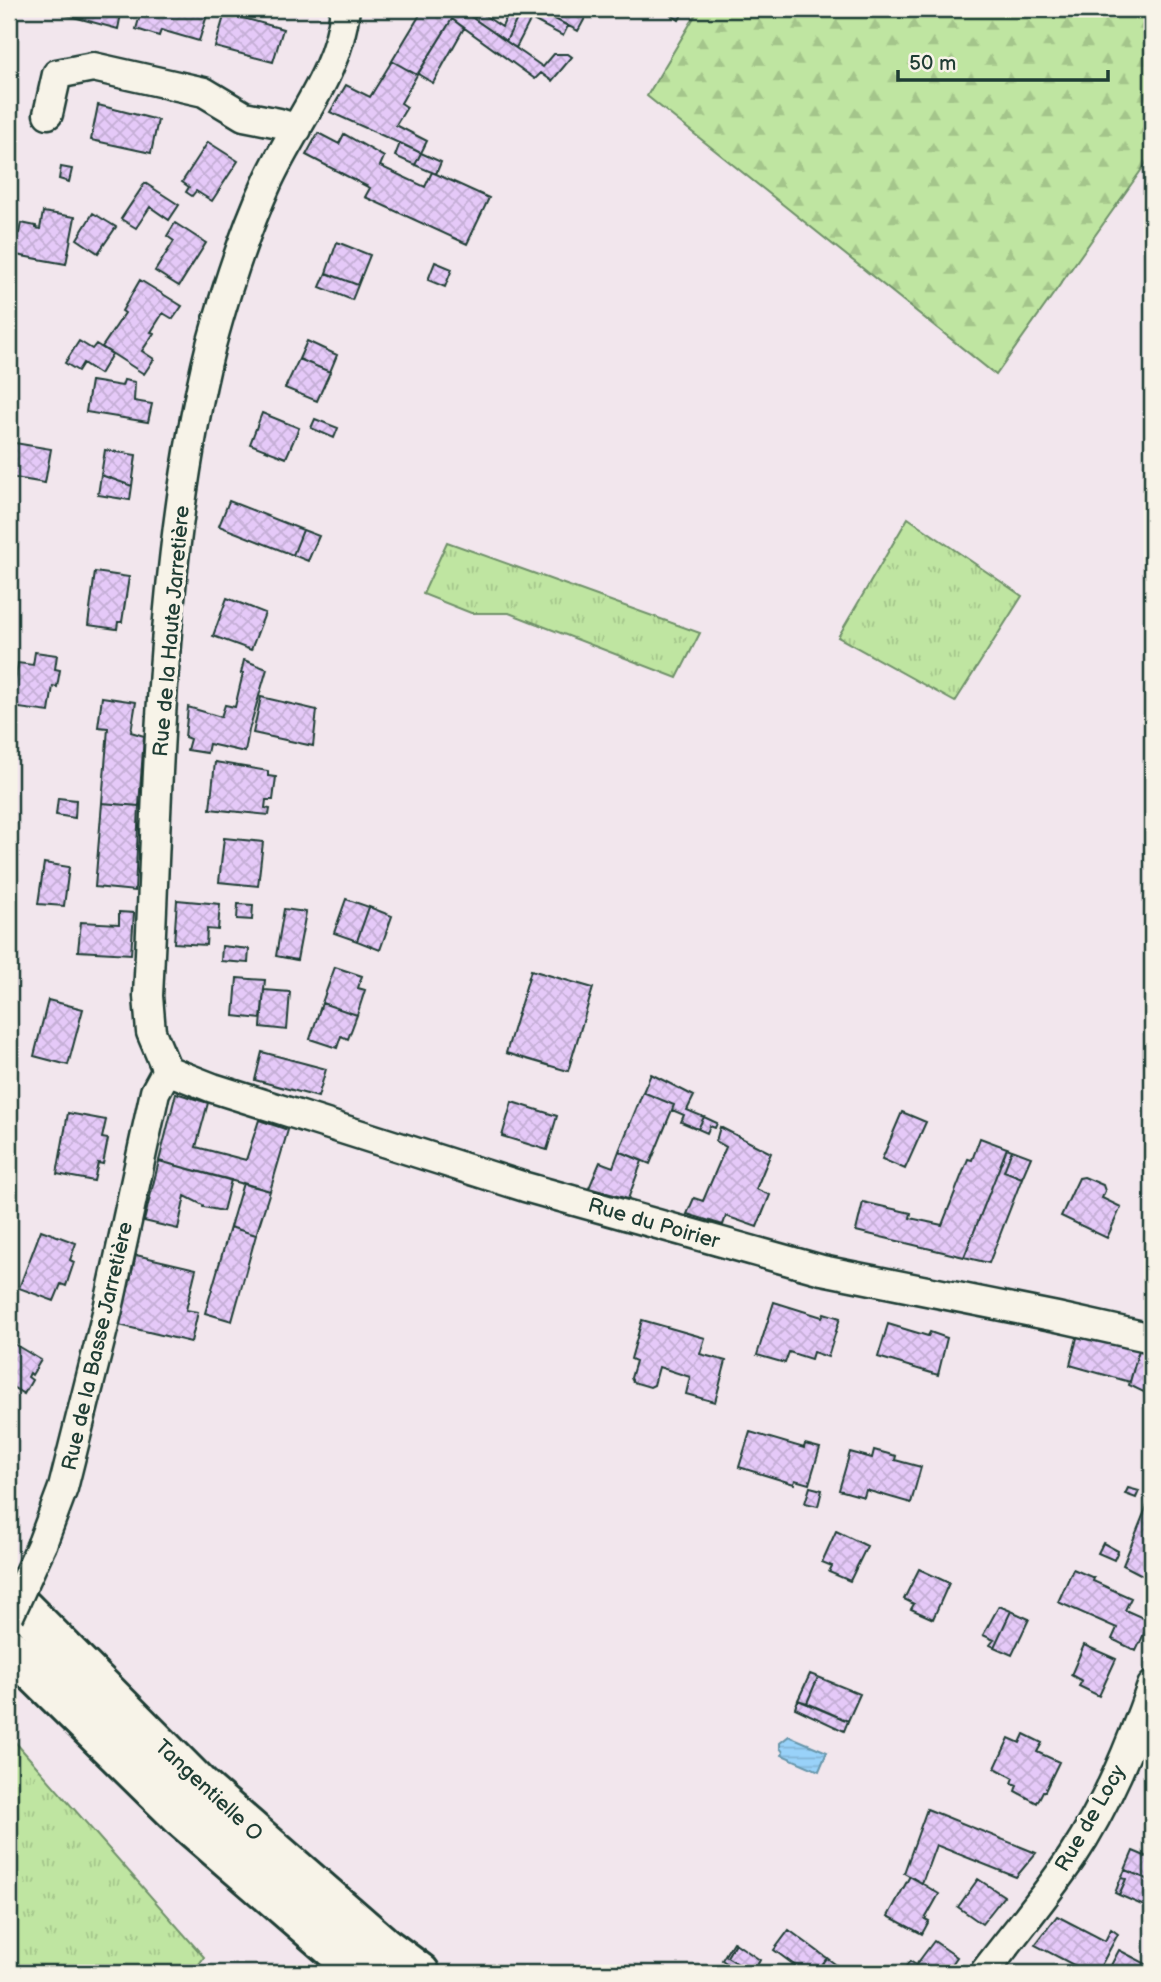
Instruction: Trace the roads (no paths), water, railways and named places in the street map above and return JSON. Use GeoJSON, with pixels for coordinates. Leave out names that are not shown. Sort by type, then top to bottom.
{"type":"FeatureCollection","features":[{"type":"Feature","properties":{"kind":"main road","name":"Tangentielle O"},"geometry":{"type":"LineString","coordinates":[[9,1594],[200,1786],[385,1947],[420,1973]]}},
{"type":"Feature","properties":{"kind":"main road","name":"Tangentielle O"},"geometry":{"type":"LineString","coordinates":[[9,1648],[182,1818],[361,1973]]}},
{"type":"Feature","properties":{"kind":"street","name":"Rue de la Haute Jarretière"},"geometry":{"type":"LineString","coordinates":[[167,1070],[151,1032],[148,996],[173,556],[190,451],[211,346],[234,267],[268,180],[322,85],[338,46],[345,9]]}},
{"type":"Feature","properties":{"kind":"street"},"geometry":{"type":"LineString","coordinates":[[48,114],[57,74],[93,67],[204,92],[244,116],[297,129]]}},
{"type":"Feature","properties":{"kind":"street","name":"Rue du Poirier"},"geometry":{"type":"LineString","coordinates":[[167,1070],[213,1088],[525,1187],[822,1270],[1152,1338]]}},
{"type":"Feature","properties":{"kind":"street","name":"Rue de la Basse Jarretière"},"geometry":{"type":"LineString","coordinates":[[9,1616],[42,1544],[63,1488],[108,1309],[155,1092],[167,1070]]}},
{"type":"Feature","properties":{"kind":"street","name":"Rue de Locy"},"geometry":{"type":"LineString","coordinates":[[986,1973],[1073,1856],[1130,1749],[1152,1686]]}},
{"type":"Feature","properties":{"kind":"water"},"geometry":{"type":"Polygon","coordinates":[[[789,1736],[827,1752],[819,1771],[782,1755],[780,1743],[789,1736]]]}}]}
